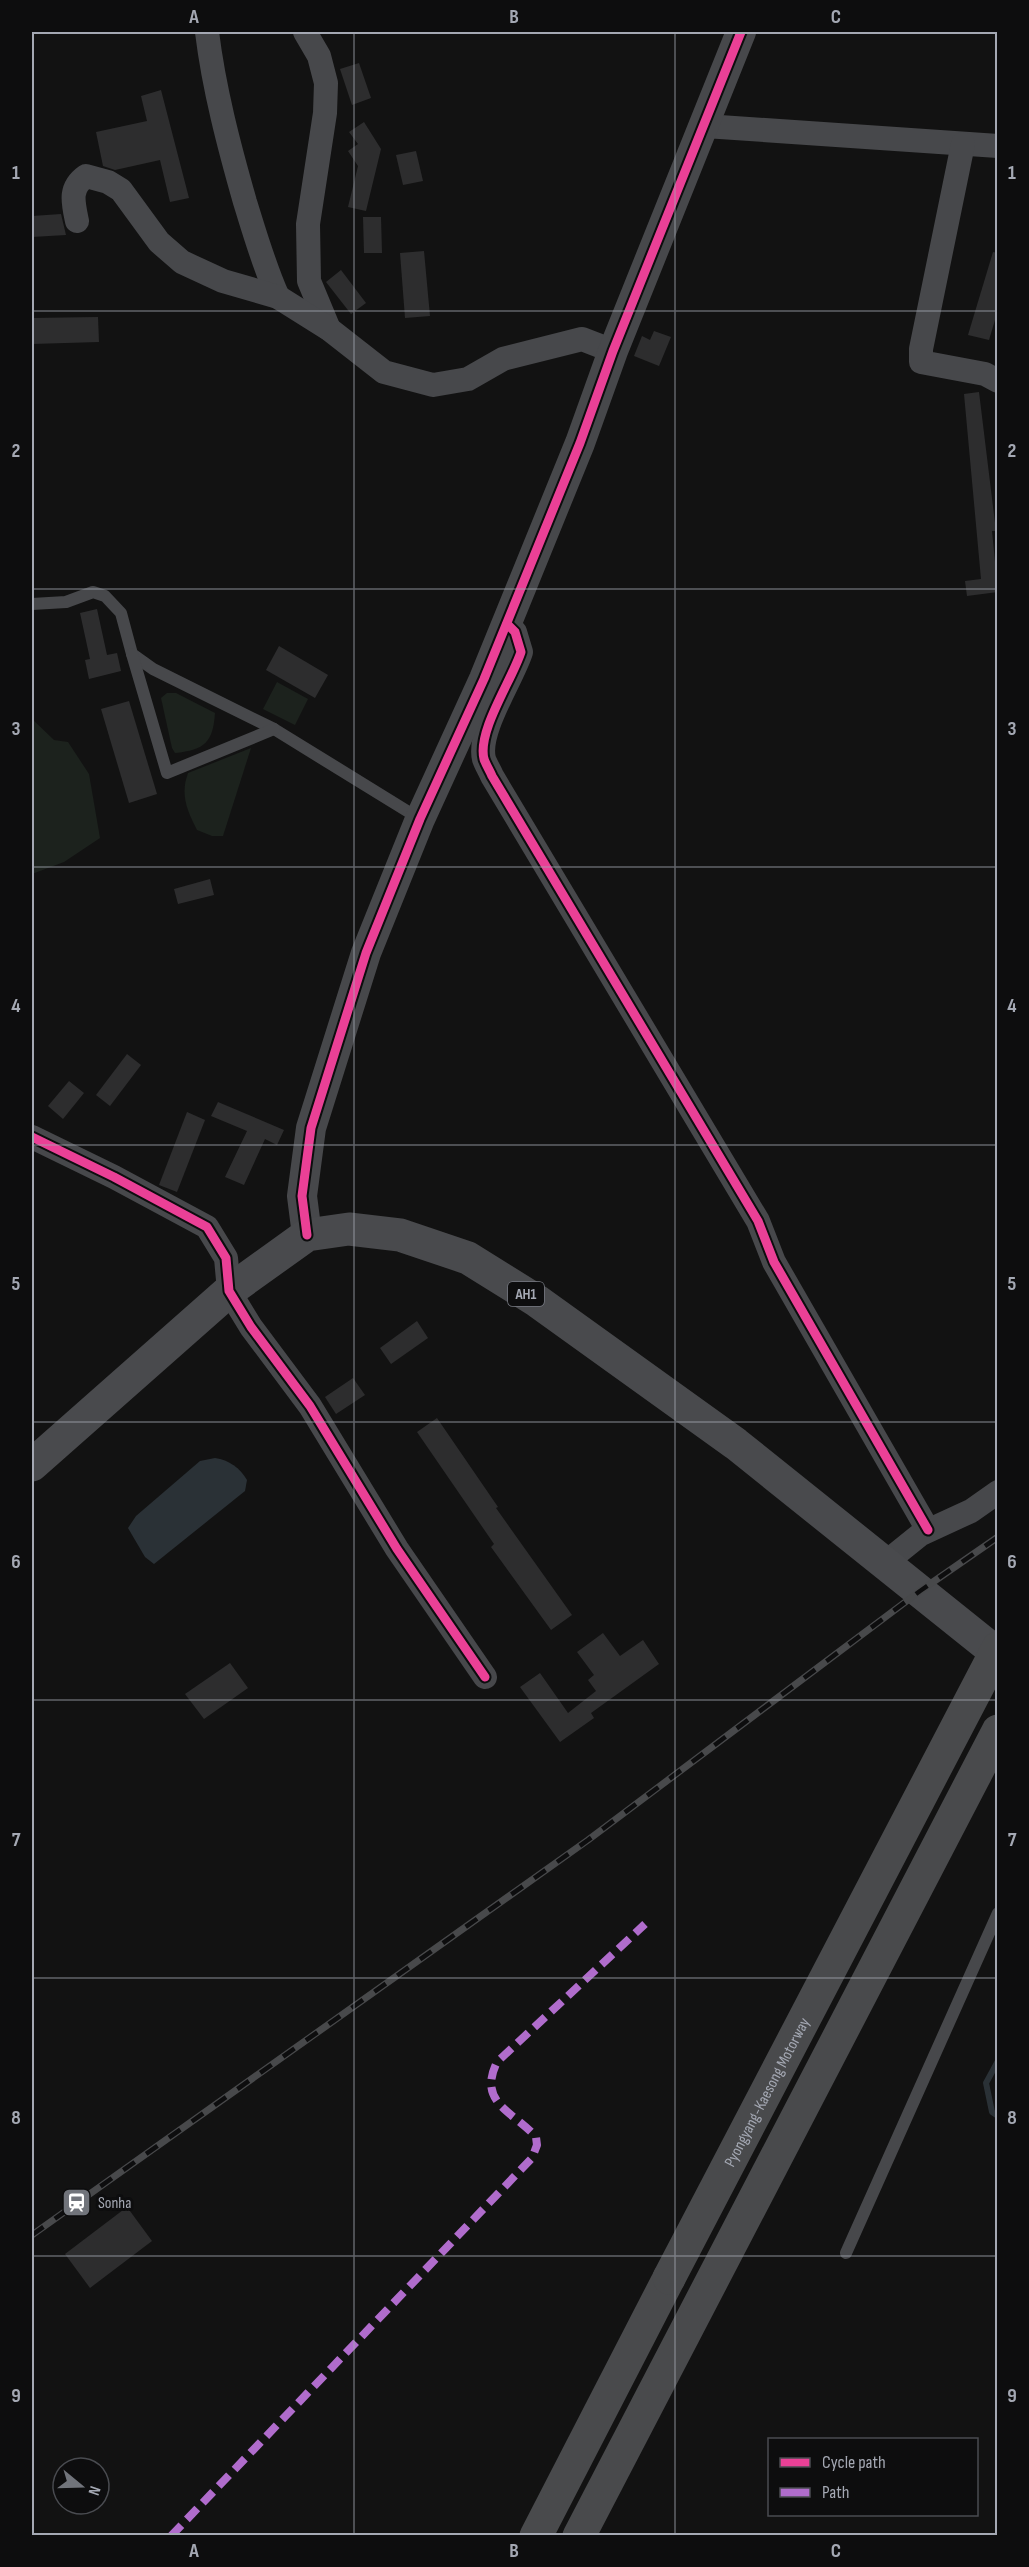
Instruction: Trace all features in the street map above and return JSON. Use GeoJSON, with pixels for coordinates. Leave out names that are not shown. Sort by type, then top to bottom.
{"type":"FeatureCollection","features":[{"type":"Feature","properties":{"kind":"highway","name":"Pyongyang-Kaesong Motorway"},"geometry":{"type":"LineString","coordinates":[[536,2535],[998,1648]]}},
{"type":"Feature","properties":{"kind":"highway"},"geometry":{"type":"LineString","coordinates":[[579,2535],[998,1731]]}},
{"type":"Feature","properties":{"kind":"main road","name":"AH1"},"geometry":{"type":"LineString","coordinates":[[32,1465],[229,1291],[307,1235],[349,1229],[400,1234],[468,1257],[537,1301],[736,1444],[998,1654]]}},
{"type":"Feature","properties":{"kind":"street"},"geometry":{"type":"LineString","coordinates":[[207,32],[212,72],[235,167],[265,268],[278,297]]}},
{"type":"Feature","properties":{"kind":"street"},"geometry":{"type":"LineString","coordinates":[[305,32],[319,56],[326,83],[325,113],[308,224],[309,281],[329,329]]}},
{"type":"Feature","properties":{"kind":"street"},"geometry":{"type":"LineString","coordinates":[[307,1235],[302,1196],[311,1128],[366,953],[420,819],[507,624],[741,32]]}},
{"type":"Feature","properties":{"kind":"street"},"geometry":{"type":"LineString","coordinates":[[705,126],[998,146]]}},
{"type":"Feature","properties":{"kind":"street"},"geometry":{"type":"LineString","coordinates":[[963,144],[921,349],[921,362],[985,374],[998,381]]}},
{"type":"Feature","properties":{"kind":"street"},"geometry":{"type":"LineString","coordinates":[[77,221],[72,195],[79,181],[86,176],[108,182],[121,190],[159,242],[182,262],[223,281],[278,297],[329,329],[384,372],[433,385],[468,379],[503,359],[582,339],[613,351]]}},
{"type":"Feature","properties":{"kind":"street"},"geometry":{"type":"LineString","coordinates":[[507,624],[515,632],[522,652],[484,741],[484,758],[492,776],[758,1221],[774,1262],[928,1530]]}},
{"type":"Feature","properties":{"kind":"street"},"geometry":{"type":"LineString","coordinates":[[32,1137],[114,1177],[207,1227],[226,1258],[229,1291],[251,1327],[310,1406],[397,1549],[485,1677]]}},
{"type":"Feature","properties":{"kind":"street"},"geometry":{"type":"LineString","coordinates":[[885,1563],[928,1530],[971,1511],[998,1492]]}},
{"type":"Feature","properties":{"kind":"lane"},"geometry":{"type":"LineString","coordinates":[[32,604],[66,602],[93,592],[105,596],[121,613],[166,773],[274,729]]}},
{"type":"Feature","properties":{"kind":"lane"},"geometry":{"type":"LineString","coordinates":[[132,654],[153,669],[274,729],[420,819]]}},
{"type":"Feature","properties":{"kind":"lane"},"geometry":{"type":"LineString","coordinates":[[846,2253],[998,1913]]}},
{"type":"Feature","properties":{"kind":"shaded area"},"geometry":{"type":"Polygon","coordinates":[[[277,682],[308,699],[295,725],[263,709],[277,682]]]}},
{"type":"Feature","properties":{"kind":"shaded area"},"geometry":{"type":"Polygon","coordinates":[[[167,693],[176,693],[215,713],[212,731],[206,743],[194,750],[175,753],[161,698],[167,693]]]}},
{"type":"Feature","properties":{"kind":"shaded area"},"geometry":{"type":"Polygon","coordinates":[[[32,719],[54,740],[68,742],[89,774],[100,838],[64,862],[32,874],[32,719]]]}},
{"type":"Feature","properties":{"kind":"shaded area"},"geometry":{"type":"Polygon","coordinates":[[[251,748],[223,836],[212,836],[197,830],[186,802],[185,788],[188,773],[251,748]]]}},
{"type":"Feature","properties":{"kind":"shaded area"},"geometry":{"type":"Polygon","coordinates":[[[215,1458],[234,1465],[241,1472],[247,1480],[245,1491],[154,1564],[145,1557],[128,1528],[136,1516],[200,1461],[215,1458]]]}},
{"type":"Feature","properties":{"kind":"building"},"geometry":{"type":"Polygon","coordinates":[[[359,63],[371,98],[352,105],[340,69],[359,63]]]}},
{"type":"Feature","properties":{"kind":"building"},"geometry":{"type":"Polygon","coordinates":[[[161,90],[189,198],[170,202],[160,160],[115,170],[103,166],[96,132],[147,121],[141,96],[161,90]]]}},
{"type":"Feature","properties":{"kind":"building"},"geometry":{"type":"Polygon","coordinates":[[[364,122],[381,149],[366,211],[348,207],[358,166],[348,151],[358,144],[349,132],[364,122]]]}},
{"type":"Feature","properties":{"kind":"building"},"geometry":{"type":"Polygon","coordinates":[[[416,151],[423,181],[403,185],[396,155],[416,151]]]}},
{"type":"Feature","properties":{"kind":"building"},"geometry":{"type":"Polygon","coordinates":[[[61,214],[66,235],[32,237],[32,216],[61,214]]]}},
{"type":"Feature","properties":{"kind":"building"},"geometry":{"type":"Polygon","coordinates":[[[363,217],[381,217],[382,253],[364,253],[363,217]]]}},
{"type":"Feature","properties":{"kind":"building"},"geometry":{"type":"Polygon","coordinates":[[[424,251],[430,316],[405,318],[400,253],[424,251]]]}},
{"type":"Feature","properties":{"kind":"building"},"geometry":{"type":"Polygon","coordinates":[[[993,252],[998,253],[998,310],[989,340],[968,335],[993,252]]]}},
{"type":"Feature","properties":{"kind":"building"},"geometry":{"type":"Polygon","coordinates":[[[341,270],[366,303],[351,314],[326,282],[341,270]]]}},
{"type":"Feature","properties":{"kind":"building"},"geometry":{"type":"Polygon","coordinates":[[[98,317],[99,342],[32,344],[32,318],[98,317]]]}},
{"type":"Feature","properties":{"kind":"building"},"geometry":{"type":"Polygon","coordinates":[[[654,331],[671,337],[659,366],[634,356],[642,336],[650,340],[654,331]]]}},
{"type":"Feature","properties":{"kind":"building"},"geometry":{"type":"Polygon","coordinates":[[[979,392],[996,531],[992,531],[998,592],[967,596],[965,581],[981,579],[964,394],[979,392]]]}},
{"type":"Feature","properties":{"kind":"building"},"geometry":{"type":"Polygon","coordinates":[[[97,609],[107,655],[117,653],[121,671],[89,679],[85,660],[90,659],[80,613],[97,609]]]}},
{"type":"Feature","properties":{"kind":"building"},"geometry":{"type":"Polygon","coordinates":[[[279,646],[328,675],[315,698],[266,670],[279,646]]]}},
{"type":"Feature","properties":{"kind":"building"},"geometry":{"type":"Polygon","coordinates":[[[129,701],[157,794],[129,803],[101,709],[129,701]]]}},
{"type":"Feature","properties":{"kind":"building"},"geometry":{"type":"Polygon","coordinates":[[[210,879],[214,895],[178,904],[174,889],[210,879]]]}},
{"type":"Feature","properties":{"kind":"building"},"geometry":{"type":"Polygon","coordinates":[[[127,1054],[141,1065],[110,1106],[96,1095],[127,1054]]]}},
{"type":"Feature","properties":{"kind":"building"},"geometry":{"type":"Polygon","coordinates":[[[69,1081],[84,1093],[63,1119],[48,1106],[69,1081]]]}},
{"type":"Feature","properties":{"kind":"building"},"geometry":{"type":"Polygon","coordinates":[[[218,1102],[284,1130],[277,1145],[265,1139],[244,1185],[225,1177],[247,1131],[211,1116],[218,1102]]]}},
{"type":"Feature","properties":{"kind":"building"},"geometry":{"type":"Polygon","coordinates":[[[187,1112],[205,1120],[177,1192],[159,1185],[187,1112]]]}},
{"type":"Feature","properties":{"kind":"building"},"geometry":{"type":"Polygon","coordinates":[[[417,1321],[428,1338],[391,1364],[380,1348],[417,1321]]]}},
{"type":"Feature","properties":{"kind":"building"},"geometry":{"type":"Polygon","coordinates":[[[353,1378],[365,1395],[336,1414],[325,1397],[353,1378]]]}},
{"type":"Feature","properties":{"kind":"building"},"geometry":{"type":"Polygon","coordinates":[[[437,1418],[498,1507],[496,1508],[572,1615],[551,1630],[491,1547],[494,1544],[417,1432],[437,1418]]]}},
{"type":"Feature","properties":{"kind":"building"},"geometry":{"type":"Polygon","coordinates":[[[603,1633],[620,1656],[643,1640],[659,1664],[591,1713],[594,1718],[560,1742],[520,1687],[540,1673],[568,1713],[596,1691],[588,1680],[594,1675],[577,1652],[603,1633]]]}},
{"type":"Feature","properties":{"kind":"building"},"geometry":{"type":"Polygon","coordinates":[[[230,1663],[248,1688],[204,1719],[185,1694],[230,1663]]]}},
{"type":"Feature","properties":{"kind":"building"},"geometry":{"type":"Polygon","coordinates":[[[127,2207],[152,2241],[90,2288],[65,2254],[127,2207]]]}},
{"type":"Feature","properties":{"kind":"waterway"},"geometry":{"type":"LineString","coordinates":[[998,2061],[986,2083],[992,2112],[998,2116]]}},
{"type":"Feature","properties":{"kind":"railway"},"geometry":{"type":"LineString","coordinates":[[32,2235],[588,1840],[920,1591],[998,1537]]}},
{"type":"Feature","properties":{"kind":"marked path"},"geometry":{"type":"LineString","coordinates":[[171,2536],[532,2158],[537,2145],[536,2137],[508,2113],[494,2097],[491,2087],[497,2062],[645,1924]]}},
{"type":"Feature","properties":{"kind":"cycle path"},"geometry":{"type":"LineString","coordinates":[[307,1235],[302,1196],[311,1128],[366,953],[420,819],[484,679],[580,443],[613,351],[741,32]]}},
{"type":"Feature","properties":{"kind":"cycle path"},"geometry":{"type":"LineString","coordinates":[[507,624],[515,632],[521,652],[490,720],[483,748],[484,759],[758,1221],[774,1262],[928,1530]]}},
{"type":"Feature","properties":{"kind":"cycle path"},"geometry":{"type":"LineString","coordinates":[[32,1137],[114,1177],[207,1227],[226,1258],[229,1291],[251,1327],[310,1406],[397,1549],[485,1677]]}},
{"type":"Feature","properties":{"kind":"place","name":"Sonha"},"geometry":{"type":"Point","coordinates":[77,2202]}}]}
